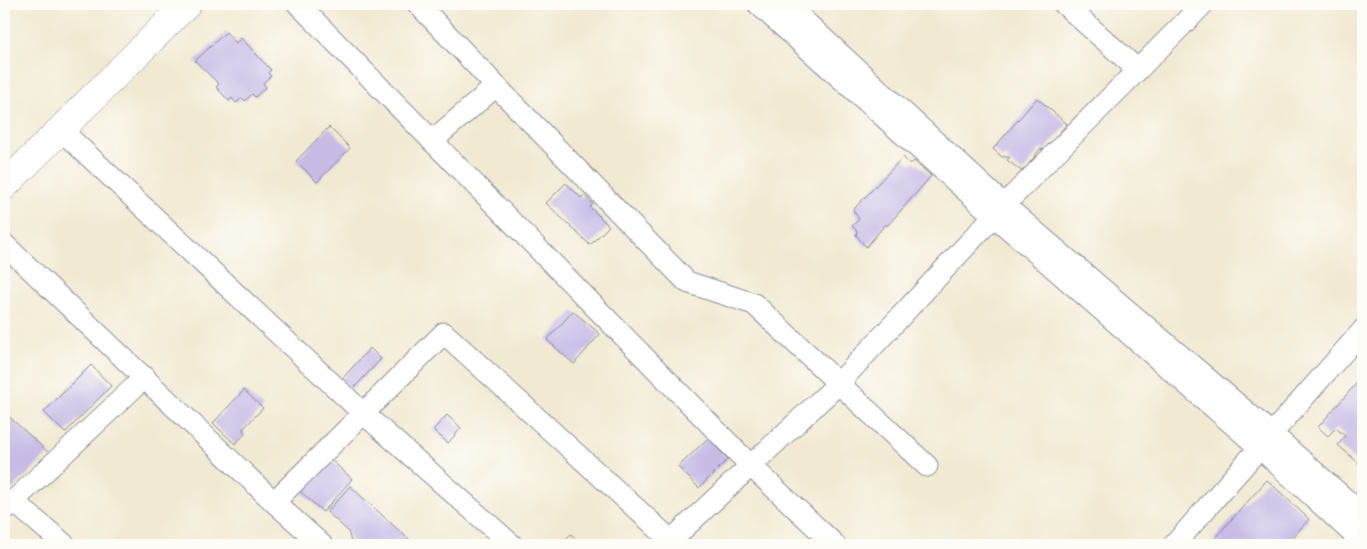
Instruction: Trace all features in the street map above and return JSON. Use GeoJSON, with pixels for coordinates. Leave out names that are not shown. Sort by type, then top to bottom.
{"type":"FeatureCollection","features":[{"type":"Feature","properties":{"kind":"street"},"geometry":{"type":"LineString","coordinates":[[4,186],[187,4]]}},
{"type":"Feature","properties":{"kind":"street"},"geometry":{"type":"LineString","coordinates":[[298,4],[751,466],[835,545]]}},
{"type":"Feature","properties":{"kind":"street"},"geometry":{"type":"LineString","coordinates":[[418,4],[686,282],[754,304],[927,466]]}},
{"type":"Feature","properties":{"kind":"street"},"geometry":{"type":"LineString","coordinates":[[758,4],[1265,441],[1363,515]]}},
{"type":"Feature","properties":{"kind":"street"},"geometry":{"type":"LineString","coordinates":[[786,4],[999,211]]}},
{"type":"Feature","properties":{"kind":"street"},"geometry":{"type":"LineString","coordinates":[[1064,4],[1138,70]]}},
{"type":"Feature","properties":{"kind":"street"},"geometry":{"type":"LineString","coordinates":[[274,502],[444,333],[671,544],[838,384],[999,211],[1202,4]]}},
{"type":"Feature","properties":{"kind":"street"},"geometry":{"type":"LineString","coordinates":[[432,141],[496,86]]}},
{"type":"Feature","properties":{"kind":"street"},"geometry":{"type":"LineString","coordinates":[[60,129],[364,414],[512,545]]}},
{"type":"Feature","properties":{"kind":"street"},"geometry":{"type":"LineString","coordinates":[[4,244],[274,502],[322,545]]}},
{"type":"Feature","properties":{"kind":"street"},"geometry":{"type":"LineString","coordinates":[[1174,545],[1363,330]]}},
{"type":"Feature","properties":{"kind":"street"},"geometry":{"type":"LineString","coordinates":[[65,545],[8,506],[145,377]]}},
{"type":"Feature","properties":{"kind":"street"},"geometry":{"type":"LineString","coordinates":[[1265,441],[1363,543]]}},
{"type":"Feature","properties":{"kind":"building"},"geometry":{"type":"Polygon","coordinates":[[[226,32],[236,43],[241,38],[271,70],[268,73],[271,76],[263,83],[266,87],[255,97],[252,94],[245,101],[242,98],[236,103],[232,98],[229,101],[216,87],[219,84],[195,61],[226,32]]]}},
{"type":"Feature","properties":{"kind":"building"},"geometry":{"type":"Polygon","coordinates":[[[1037,98],[1067,124],[1045,150],[1040,149],[1023,172],[1007,160],[1010,157],[1002,157],[993,149],[1037,98]]]}},
{"type":"Feature","properties":{"kind":"building"},"geometry":{"type":"Polygon","coordinates":[[[329,127],[350,148],[317,182],[296,161],[329,127]]]}},
{"type":"Feature","properties":{"kind":"building"},"geometry":{"type":"Polygon","coordinates":[[[903,157],[910,164],[914,161],[931,176],[866,247],[856,235],[857,231],[852,226],[859,219],[853,210],[903,157]]]}},
{"type":"Feature","properties":{"kind":"building"},"geometry":{"type":"Polygon","coordinates":[[[566,183],[581,198],[584,195],[593,204],[590,207],[609,226],[590,245],[546,203],[566,183]]]}},
{"type":"Feature","properties":{"kind":"building"},"geometry":{"type":"Polygon","coordinates":[[[573,311],[600,334],[574,364],[547,340],[573,311]]]}},
{"type":"Feature","properties":{"kind":"building"},"geometry":{"type":"Polygon","coordinates":[[[370,348],[381,359],[352,390],[341,380],[370,348]]]}},
{"type":"Feature","properties":{"kind":"building"},"geometry":{"type":"Polygon","coordinates":[[[91,365],[111,386],[65,433],[44,412],[91,365]]]}},
{"type":"Feature","properties":{"kind":"building"},"geometry":{"type":"Polygon","coordinates":[[[1363,376],[1363,467],[1338,445],[1345,436],[1336,428],[1328,436],[1318,427],[1363,376]]]}},
{"type":"Feature","properties":{"kind":"building"},"geometry":{"type":"Polygon","coordinates":[[[244,390],[263,408],[243,429],[245,434],[235,444],[213,423],[244,390]]]}},
{"type":"Feature","properties":{"kind":"building"},"geometry":{"type":"Polygon","coordinates":[[[4,412],[49,453],[4,497],[4,412]]]}},
{"type":"Feature","properties":{"kind":"building"},"geometry":{"type":"Polygon","coordinates":[[[447,415],[461,428],[448,443],[433,430],[447,415]]]}},
{"type":"Feature","properties":{"kind":"building"},"geometry":{"type":"Polygon","coordinates":[[[708,438],[728,459],[699,488],[678,467],[708,438]]]}},
{"type":"Feature","properties":{"kind":"building"},"geometry":{"type":"Polygon","coordinates":[[[329,458],[352,479],[323,512],[300,491],[329,458]]]}},
{"type":"Feature","properties":{"kind":"building"},"geometry":{"type":"Polygon","coordinates":[[[1267,480],[1309,519],[1286,545],[1221,545],[1214,539],[1267,480]]]}},
{"type":"Feature","properties":{"kind":"building"},"geometry":{"type":"Polygon","coordinates":[[[350,486],[415,545],[352,545],[348,531],[327,512],[350,486]]]}},
{"type":"Feature","properties":{"kind":"building"},"geometry":{"type":"Polygon","coordinates":[[[571,534],[581,545],[559,545],[571,534]]]}}]}
